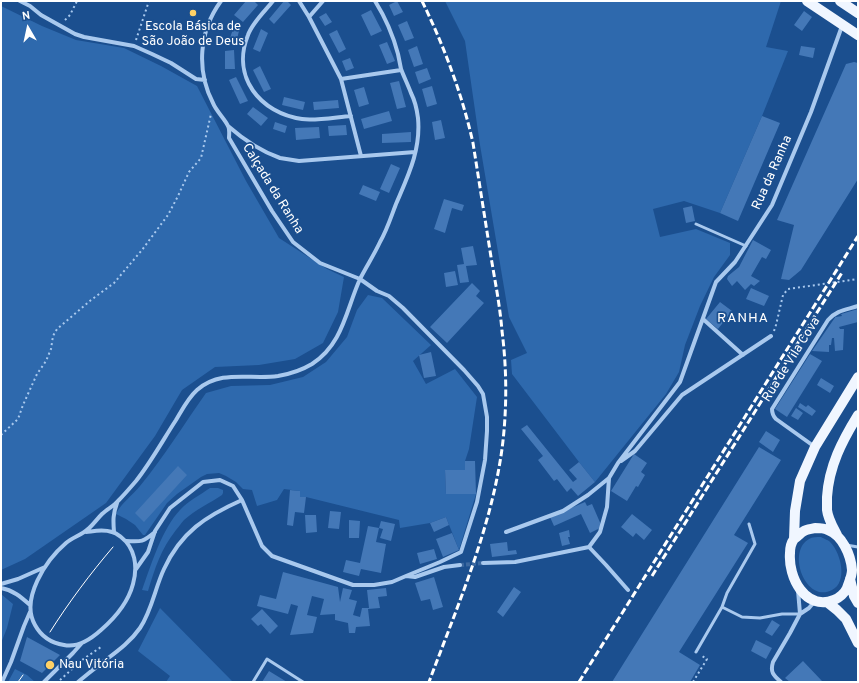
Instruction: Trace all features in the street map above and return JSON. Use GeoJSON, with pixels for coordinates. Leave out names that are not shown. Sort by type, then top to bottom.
{"type":"FeatureCollection","features":[{"type":"Feature","properties":{"kind":"main road"},"geometry":{"type":"LineString","coordinates":[[807,1],[858,35]]}},
{"type":"Feature","properties":{"kind":"main road"},"geometry":{"type":"LineString","coordinates":[[840,1],[858,13]]}},
{"type":"Feature","properties":{"kind":"main road"},"geometry":{"type":"LineString","coordinates":[[852,572],[846,590],[839,597],[827,602],[815,601],[805,595],[797,586],[792,575],[789,561],[790,550],[794,540],[795,511],[800,481],[815,447],[858,377]]}},
{"type":"Feature","properties":{"kind":"main road"},"geometry":{"type":"LineString","coordinates":[[858,414],[845,436],[833,463],[828,489],[827,510],[830,521],[837,535],[844,544],[849,557],[854,596],[858,603]]}},
{"type":"Feature","properties":{"kind":"main road"},"geometry":{"type":"LineString","coordinates":[[794,540],[803,531],[816,528],[827,529],[837,535]]}},
{"type":"Feature","properties":{"kind":"main road"},"geometry":{"type":"LineString","coordinates":[[827,602],[846,619],[858,643]]}},
{"type":"Feature","properties":{"kind":"street"},"geometry":{"type":"LineString","coordinates":[[20,1],[30,6],[40,15],[67,30],[84,37],[134,46],[171,63],[196,79],[205,80]]}},
{"type":"Feature","properties":{"kind":"street","name":"Calçada da Ranha"},"geometry":{"type":"LineString","coordinates":[[221,1],[215,9],[208,24],[203,42],[203,72],[208,93],[213,105],[228,126],[230,138],[272,211],[293,242],[320,264],[360,279],[377,291],[389,296],[403,308],[464,370],[483,394],[487,417],[484,460],[477,502],[461,552],[406,576]]}},
{"type":"Feature","properties":{"kind":"street"},"geometry":{"type":"LineString","coordinates":[[273,1],[254,25],[248,35],[244,48],[244,70],[249,84],[266,106],[290,117],[304,119],[351,116]]}},
{"type":"Feature","properties":{"kind":"street"},"geometry":{"type":"LineString","coordinates":[[299,1],[310,17],[341,79],[361,156]]}},
{"type":"Feature","properties":{"kind":"street"},"geometry":{"type":"LineString","coordinates":[[310,17],[323,1]]}},
{"type":"Feature","properties":{"kind":"street"},"geometry":{"type":"LineString","coordinates":[[86,532],[101,515],[118,502],[134,483],[147,465],[186,402],[197,390],[211,381],[221,378],[232,376],[277,376],[304,368],[320,358],[331,347],[340,333],[360,279],[382,240],[407,178],[418,142],[416,106],[402,70],[392,35],[375,1]]}},
{"type":"Feature","properties":{"kind":"street","name":"Rua da Ranha"},"geometry":{"type":"LineString","coordinates":[[589,547],[600,532],[607,507],[609,478],[618,463],[680,382],[716,282],[735,262],[772,205],[810,112],[843,24]]}},
{"type":"Feature","properties":{"kind":"street"},"geometry":{"type":"LineString","coordinates":[[341,79],[402,70]]}},
{"type":"Feature","properties":{"kind":"street"},"geometry":{"type":"LineString","coordinates":[[228,126],[246,141],[263,151],[281,158],[299,161],[416,152]]}},
{"type":"Feature","properties":{"kind":"street","name":"Rua de Vila Cova"},"geometry":{"type":"LineString","coordinates":[[815,447],[773,416],[772,409],[833,314],[858,306]]}},
{"type":"Feature","properties":{"kind":"street"},"geometry":{"type":"LineString","coordinates":[[703,318],[743,355]]}},
{"type":"Feature","properties":{"kind":"street","name":"Rua da Ranha"},"geometry":{"type":"LineString","coordinates":[[618,463],[634,452],[682,395],[771,336]]}},
{"type":"Feature","properties":{"kind":"street"},"geometry":{"type":"LineString","coordinates":[[506,532],[564,511],[588,495],[609,478]]}},
{"type":"Feature","properties":{"kind":"street"},"geometry":{"type":"LineString","coordinates":[[136,568],[148,552],[155,531],[170,508],[203,482],[220,480],[233,486],[242,500],[262,546],[272,556],[353,585],[374,586],[392,582],[406,576],[415,577],[444,567],[460,565]]}},
{"type":"Feature","properties":{"kind":"street"},"geometry":{"type":"LineString","coordinates":[[78,682],[125,645],[140,628],[152,604],[164,569],[178,544],[200,523],[213,514],[242,500]]}},
{"type":"Feature","properties":{"kind":"street"},"geometry":{"type":"LineString","coordinates":[[114,532],[112,519],[118,502]]}},
{"type":"Feature","properties":{"kind":"street"},"geometry":{"type":"LineString","coordinates":[[44,682],[81,644],[94,636],[112,620],[127,600],[133,584],[136,568],[134,554],[126,541],[114,532],[100,530],[86,532],[66,542],[45,567],[38,578],[34,591],[30,605],[30,612],[32,620],[40,633],[52,642],[66,646],[81,644]]}},
{"type":"Feature","properties":{"kind":"street"},"geometry":{"type":"LineString","coordinates":[[126,541],[139,542],[155,531]]}},
{"type":"Feature","properties":{"kind":"street"},"geometry":{"type":"LineString","coordinates":[[482,563],[515,562],[589,547],[628,590]]}},
{"type":"Feature","properties":{"kind":"street"},"geometry":{"type":"LineString","coordinates":[[1,584],[18,579],[45,567]]}},
{"type":"Feature","properties":{"kind":"street"},"geometry":{"type":"LineString","coordinates":[[797,586],[800,614]]}},
{"type":"Feature","properties":{"kind":"street"},"geometry":{"type":"LineString","coordinates":[[1,588],[16,593],[30,605]]}},
{"type":"Feature","properties":{"kind":"street"},"geometry":{"type":"LineString","coordinates":[[781,682],[773,674],[773,662],[800,614],[809,608],[815,601]]}},
{"type":"Feature","properties":{"kind":"street"},"geometry":{"type":"LineString","coordinates":[[2,682],[30,612]]}},
{"type":"Feature","properties":{"kind":"lane"},"geometry":{"type":"LineString","coordinates":[[696,224],[746,246]]}},
{"type":"Feature","properties":{"kind":"lane"},"geometry":{"type":"LineString","coordinates":[[696,652],[722,607],[726,593],[755,544],[749,524]]}},
{"type":"Feature","properties":{"kind":"lane"},"geometry":{"type":"LineString","coordinates":[[844,544],[858,547]]}},
{"type":"Feature","properties":{"kind":"lane"},"geometry":{"type":"LineString","coordinates":[[722,607],[742,617],[760,618],[782,614],[800,614]]}},
{"type":"Feature","properties":{"kind":"lane"},"geometry":{"type":"LineString","coordinates":[[252,682],[267,659],[303,682]]}},
{"type":"Feature","properties":{"kind":"path"},"geometry":{"type":"LineString","coordinates":[[60,25],[70,15],[77,1]]}},
{"type":"Feature","properties":{"kind":"path"},"geometry":{"type":"LineString","coordinates":[[134,46],[149,1]]}},
{"type":"Feature","properties":{"kind":"path"},"geometry":{"type":"LineString","coordinates":[[1,435],[18,419],[37,374],[46,361],[51,349],[53,336],[57,329],[91,300],[114,283],[138,255],[168,215],[190,172],[201,158],[213,105]]}},
{"type":"Feature","properties":{"kind":"path"},"geometry":{"type":"LineString","coordinates":[[771,336],[776,325],[783,295],[788,289],[858,279]]}},
{"type":"Feature","properties":{"kind":"path"},"geometry":{"type":"LineString","coordinates":[[60,680],[82,660],[101,647]]}},
{"type":"Feature","properties":{"kind":"path"},"geometry":{"type":"LineString","coordinates":[[692,682],[707,659],[696,652]]}},
{"type":"Feature","properties":{"kind":"shaded area"},"geometry":{"type":"Polygon","coordinates":[[[445,1],[781,1],[766,47],[788,51],[720,213],[684,201],[653,209],[660,237],[696,229],[730,243],[730,255],[714,277],[700,306],[685,345],[679,372],[666,394],[595,482],[512,374],[511,360],[527,353],[509,317],[480,145],[465,41],[445,1]]]}},
{"type":"Feature","properties":{"kind":"shaded area"},"geometry":{"type":"Polygon","coordinates":[[[1,6],[42,26],[76,40],[124,48],[197,86],[246,181],[279,238],[327,269],[344,277],[338,312],[323,343],[295,359],[259,365],[215,367],[182,390],[155,436],[106,503],[25,559],[1,570],[1,6]]]}},
{"type":"Feature","properties":{"kind":"shaded area"},"geometry":{"type":"Polygon","coordinates":[[[368,295],[382,298],[431,345],[413,361],[426,384],[455,369],[477,397],[469,449],[465,461],[465,470],[445,471],[446,494],[476,494],[459,550],[446,517],[430,523],[400,528],[399,520],[306,497],[300,497],[300,491],[284,489],[277,500],[257,506],[252,490],[243,489],[236,482],[219,473],[207,474],[201,477],[177,494],[167,503],[145,535],[143,535],[135,525],[116,514],[121,506],[140,486],[157,464],[206,393],[231,386],[270,385],[303,377],[326,362],[347,337],[357,310],[368,295]]]}},
{"type":"Feature","properties":{"kind":"shaded area"},"geometry":{"type":"Polygon","coordinates":[[[210,488],[218,488],[223,490],[223,493],[183,521],[162,552],[148,591],[142,590],[162,537],[174,518],[180,510],[194,498],[210,488]]]}},
{"type":"Feature","properties":{"kind":"shaded area"},"geometry":{"type":"Polygon","coordinates":[[[821,537],[829,541],[835,548],[841,568],[840,581],[837,586],[832,590],[823,592],[814,590],[807,583],[802,575],[799,565],[799,554],[802,545],[810,538],[821,537]]]}},
{"type":"Feature","properties":{"kind":"shaded area"},"geometry":{"type":"Polygon","coordinates":[[[1,594],[13,604],[7,628],[1,643],[1,594]]]}},
{"type":"Feature","properties":{"kind":"shaded area"},"geometry":{"type":"Polygon","coordinates":[[[160,608],[233,682],[166,682],[170,676],[138,651],[160,608]]]}},
{"type":"Feature","properties":{"kind":"shaded area"},"geometry":{"type":"Polygon","coordinates":[[[15,669],[27,675],[35,682],[8,682],[15,669]]]}},
{"type":"Feature","properties":{"kind":"building"},"geometry":{"type":"Polygon","coordinates":[[[246,1],[254,1],[258,5],[243,22],[234,15],[246,1]]]}},
{"type":"Feature","properties":{"kind":"building"},"geometry":{"type":"Polygon","coordinates":[[[284,1],[287,1],[291,5],[274,24],[269,19],[284,1]]]}},
{"type":"Feature","properties":{"kind":"building"},"geometry":{"type":"Polygon","coordinates":[[[397,1],[403,12],[394,16],[389,5],[397,1]]]}},
{"type":"Feature","properties":{"kind":"building"},"geometry":{"type":"Polygon","coordinates":[[[371,10],[382,31],[371,36],[361,15],[371,10]]]}},
{"type":"Feature","properties":{"kind":"building"},"geometry":{"type":"Polygon","coordinates":[[[804,11],[812,17],[802,31],[794,25],[804,11]]]}},
{"type":"Feature","properties":{"kind":"building"},"geometry":{"type":"Polygon","coordinates":[[[326,13],[332,22],[325,26],[319,17],[326,13]]]}},
{"type":"Feature","properties":{"kind":"building"},"geometry":{"type":"Polygon","coordinates":[[[407,21],[414,38],[405,41],[398,25],[407,21]]]}},
{"type":"Feature","properties":{"kind":"building"},"geometry":{"type":"Polygon","coordinates":[[[233,29],[239,31],[236,43],[229,41],[233,29]]]}},
{"type":"Feature","properties":{"kind":"building"},"geometry":{"type":"Polygon","coordinates":[[[261,29],[268,33],[260,52],[253,49],[261,29]]]}},
{"type":"Feature","properties":{"kind":"building"},"geometry":{"type":"Polygon","coordinates":[[[337,30],[346,49],[339,53],[329,34],[337,30]]]}},
{"type":"Feature","properties":{"kind":"building"},"geometry":{"type":"Polygon","coordinates":[[[387,42],[395,61],[387,64],[379,45],[387,42]]]}},
{"type":"Feature","properties":{"kind":"building"},"geometry":{"type":"Polygon","coordinates":[[[417,46],[423,64],[414,67],[408,50],[417,46]]]}},
{"type":"Feature","properties":{"kind":"building"},"geometry":{"type":"Polygon","coordinates":[[[801,46],[815,48],[813,58],[799,55],[801,46]]]}},
{"type":"Feature","properties":{"kind":"building"},"geometry":{"type":"Polygon","coordinates":[[[234,50],[235,69],[225,69],[225,51],[234,50]]]}},
{"type":"Feature","properties":{"kind":"building"},"geometry":{"type":"Polygon","coordinates":[[[350,58],[354,68],[346,71],[342,61],[350,58]]]}},
{"type":"Feature","properties":{"kind":"building"},"geometry":{"type":"Polygon","coordinates":[[[854,62],[858,63],[858,179],[801,270],[789,280],[781,279],[794,225],[777,220],[846,64],[854,62]]]}},
{"type":"Feature","properties":{"kind":"building"},"geometry":{"type":"Polygon","coordinates":[[[260,66],[271,89],[264,92],[253,70],[260,66]]]}},
{"type":"Feature","properties":{"kind":"building"},"geometry":{"type":"Polygon","coordinates":[[[427,68],[431,79],[419,84],[415,72],[427,68]]]}},
{"type":"Feature","properties":{"kind":"building"},"geometry":{"type":"Polygon","coordinates":[[[236,77],[248,101],[240,104],[229,80],[236,77]]]}},
{"type":"Feature","properties":{"kind":"building"},"geometry":{"type":"Polygon","coordinates":[[[399,81],[406,107],[397,109],[390,83],[399,81]]]}},
{"type":"Feature","properties":{"kind":"building"},"geometry":{"type":"Polygon","coordinates":[[[432,86],[437,104],[427,107],[422,89],[432,86]]]}},
{"type":"Feature","properties":{"kind":"building"},"geometry":{"type":"Polygon","coordinates":[[[364,87],[369,104],[359,107],[354,90],[364,87]]]}},
{"type":"Feature","properties":{"kind":"building"},"geometry":{"type":"Polygon","coordinates":[[[284,97],[305,102],[303,110],[282,105],[284,97]]]}},
{"type":"Feature","properties":{"kind":"building"},"geometry":{"type":"Polygon","coordinates":[[[338,100],[339,108],[314,110],[313,102],[338,100]]]}},
{"type":"Feature","properties":{"kind":"building"},"geometry":{"type":"Polygon","coordinates":[[[253,107],[268,118],[261,126],[247,114],[253,107]]]}},
{"type":"Feature","properties":{"kind":"building"},"geometry":{"type":"Polygon","coordinates":[[[389,111],[392,121],[364,129],[361,119],[389,111]]]}},
{"type":"Feature","properties":{"kind":"building"},"geometry":{"type":"Polygon","coordinates":[[[762,116],[780,123],[738,221],[720,213],[762,116]]]}},
{"type":"Feature","properties":{"kind":"building"},"geometry":{"type":"Polygon","coordinates":[[[441,120],[445,138],[435,140],[432,122],[441,120]]]}},
{"type":"Feature","properties":{"kind":"building"},"geometry":{"type":"Polygon","coordinates":[[[275,122],[287,126],[285,133],[273,129],[275,122]]]}},
{"type":"Feature","properties":{"kind":"building"},"geometry":{"type":"Polygon","coordinates":[[[346,125],[347,135],[329,136],[328,126],[346,125]]]}},
{"type":"Feature","properties":{"kind":"building"},"geometry":{"type":"Polygon","coordinates":[[[319,127],[320,138],[296,140],[295,128],[319,127]]]}},
{"type":"Feature","properties":{"kind":"building"},"geometry":{"type":"Polygon","coordinates":[[[411,132],[411,142],[382,143],[382,134],[411,132]]]}},
{"type":"Feature","properties":{"kind":"building"},"geometry":{"type":"Polygon","coordinates":[[[391,164],[400,168],[389,193],[380,189],[391,164]]]}},
{"type":"Feature","properties":{"kind":"building"},"geometry":{"type":"Polygon","coordinates":[[[363,185],[380,192],[376,201],[359,194],[363,185]]]}},
{"type":"Feature","properties":{"kind":"building"},"geometry":{"type":"Polygon","coordinates":[[[444,199],[464,205],[462,211],[452,208],[445,233],[434,229],[444,199]]]}},
{"type":"Feature","properties":{"kind":"building"},"geometry":{"type":"Polygon","coordinates":[[[692,206],[695,221],[686,223],[683,208],[692,206]]]}},
{"type":"Feature","properties":{"kind":"building"},"geometry":{"type":"Polygon","coordinates":[[[753,240],[771,250],[766,259],[762,257],[751,276],[760,281],[754,286],[751,284],[745,290],[737,281],[732,286],[727,279],[728,276],[739,267],[753,240]]]}},
{"type":"Feature","properties":{"kind":"building"},"geometry":{"type":"Polygon","coordinates":[[[473,246],[477,265],[466,266],[469,282],[460,283],[457,265],[464,264],[461,248],[473,246]]]}},
{"type":"Feature","properties":{"kind":"building"},"geometry":{"type":"Polygon","coordinates":[[[455,271],[458,285],[446,287],[444,273],[455,271]]]}},
{"type":"Feature","properties":{"kind":"building"},"geometry":{"type":"Polygon","coordinates":[[[472,283],[480,291],[476,296],[484,303],[447,343],[430,327],[472,283]]]}},
{"type":"Feature","properties":{"kind":"building"},"geometry":{"type":"Polygon","coordinates":[[[751,288],[769,296],[764,306],[746,299],[751,288]]]}},
{"type":"Feature","properties":{"kind":"building"},"geometry":{"type":"Polygon","coordinates":[[[720,302],[732,311],[718,329],[706,319],[720,302]]]}},
{"type":"Feature","properties":{"kind":"building"},"geometry":{"type":"Polygon","coordinates":[[[858,309],[858,322],[839,327],[840,329],[844,329],[843,350],[835,351],[834,338],[832,338],[831,345],[829,345],[829,352],[812,351],[836,316],[842,316],[841,314],[858,309]]]}},
{"type":"Feature","properties":{"kind":"building"},"geometry":{"type":"Polygon","coordinates":[[[431,352],[436,376],[424,378],[419,355],[431,352]]]}},
{"type":"Feature","properties":{"kind":"building"},"geometry":{"type":"Polygon","coordinates":[[[810,354],[822,361],[787,417],[775,409],[810,354]]]}},
{"type":"Feature","properties":{"kind":"building"},"geometry":{"type":"Polygon","coordinates":[[[821,378],[834,386],[830,393],[817,385],[821,378]]]}},
{"type":"Feature","properties":{"kind":"building"},"geometry":{"type":"Polygon","coordinates":[[[800,403],[806,407],[808,405],[816,411],[812,416],[798,407],[800,403]]]}},
{"type":"Feature","properties":{"kind":"building"},"geometry":{"type":"Polygon","coordinates":[[[796,408],[803,413],[798,420],[791,416],[796,408]]]}},
{"type":"Feature","properties":{"kind":"building"},"geometry":{"type":"Polygon","coordinates":[[[527,425],[573,482],[577,479],[569,470],[579,462],[595,482],[578,496],[571,488],[567,492],[557,479],[554,481],[538,460],[543,456],[521,429],[527,425]]]}},
{"type":"Feature","properties":{"kind":"building"},"geometry":{"type":"Polygon","coordinates":[[[766,431],[780,440],[773,452],[759,442],[766,431]]]}},
{"type":"Feature","properties":{"kind":"building"},"geometry":{"type":"Polygon","coordinates":[[[759,447],[781,460],[734,535],[748,543],[679,652],[700,665],[690,682],[612,682],[759,447]]]}},
{"type":"Feature","properties":{"kind":"building"},"geometry":{"type":"Polygon","coordinates":[[[634,454],[647,463],[641,472],[645,475],[627,501],[611,491],[634,454]]]}},
{"type":"Feature","properties":{"kind":"building"},"geometry":{"type":"Polygon","coordinates":[[[465,461],[475,461],[476,494],[446,494],[445,470],[465,470],[465,461]]]}},
{"type":"Feature","properties":{"kind":"building"},"geometry":{"type":"Polygon","coordinates":[[[178,466],[187,475],[144,522],[135,513],[178,466]]]}},
{"type":"Feature","properties":{"kind":"building"},"geometry":{"type":"Polygon","coordinates":[[[290,490],[300,491],[300,497],[306,497],[304,513],[295,512],[293,526],[287,525],[290,490]]]}},
{"type":"Feature","properties":{"kind":"building"},"geometry":{"type":"Polygon","coordinates":[[[585,502],[587,506],[592,504],[602,527],[590,533],[581,514],[554,526],[550,517],[585,502]]]}},
{"type":"Feature","properties":{"kind":"building"},"geometry":{"type":"Polygon","coordinates":[[[330,511],[341,512],[339,529],[328,528],[330,511]]]}},
{"type":"Feature","properties":{"kind":"building"},"geometry":{"type":"Polygon","coordinates":[[[632,514],[652,530],[644,540],[636,533],[633,537],[621,527],[632,514]]]}},
{"type":"Feature","properties":{"kind":"building"},"geometry":{"type":"Polygon","coordinates":[[[305,515],[316,515],[317,532],[306,533],[305,515]]]}},
{"type":"Feature","properties":{"kind":"building"},"geometry":{"type":"Polygon","coordinates":[[[446,517],[449,525],[434,532],[430,523],[446,517]]]}},
{"type":"Feature","properties":{"kind":"building"},"geometry":{"type":"Polygon","coordinates":[[[349,520],[360,521],[359,538],[349,538],[349,520]]]}},
{"type":"Feature","properties":{"kind":"building"},"geometry":{"type":"Polygon","coordinates":[[[381,521],[395,524],[391,541],[380,538],[383,529],[379,528],[381,521]]]}},
{"type":"Feature","properties":{"kind":"building"},"geometry":{"type":"Polygon","coordinates":[[[368,526],[379,528],[376,542],[386,544],[381,573],[361,569],[359,576],[343,572],[346,560],[360,563],[368,526]]]}},
{"type":"Feature","properties":{"kind":"building"},"geometry":{"type":"Polygon","coordinates":[[[569,530],[570,537],[568,537],[570,544],[562,546],[559,533],[569,530]]]}},
{"type":"Feature","properties":{"kind":"building"},"geometry":{"type":"Polygon","coordinates":[[[452,533],[459,550],[443,557],[436,539],[452,533]]]}},
{"type":"Feature","properties":{"kind":"building"},"geometry":{"type":"Polygon","coordinates":[[[507,542],[508,551],[516,550],[517,554],[492,557],[490,544],[507,542]]]}},
{"type":"Feature","properties":{"kind":"building"},"geometry":{"type":"Polygon","coordinates":[[[434,549],[437,559],[420,564],[417,553],[434,549]]]}},
{"type":"Feature","properties":{"kind":"building"},"geometry":{"type":"Polygon","coordinates":[[[283,572],[338,587],[340,602],[343,588],[352,590],[349,599],[357,601],[353,615],[360,617],[362,608],[369,608],[367,590],[386,588],[387,596],[378,597],[380,608],[368,609],[370,626],[356,627],[355,633],[349,633],[348,623],[335,620],[335,614],[320,615],[324,599],[312,596],[307,615],[317,617],[313,633],[290,635],[298,606],[291,604],[288,614],[257,606],[260,595],[276,599],[283,572]]]}},
{"type":"Feature","properties":{"kind":"building"},"geometry":{"type":"Polygon","coordinates":[[[434,577],[443,607],[433,610],[430,599],[421,601],[415,583],[434,577]]]}},
{"type":"Feature","properties":{"kind":"building"},"geometry":{"type":"Polygon","coordinates":[[[514,587],[521,592],[503,617],[497,612],[514,587]]]}},
{"type":"Feature","properties":{"kind":"building"},"geometry":{"type":"Polygon","coordinates":[[[262,609],[278,626],[270,634],[261,624],[258,626],[251,619],[262,609]]]}},
{"type":"Feature","properties":{"kind":"building"},"geometry":{"type":"Polygon","coordinates":[[[772,620],[780,625],[772,636],[765,632],[772,620]]]}},
{"type":"Feature","properties":{"kind":"building"},"geometry":{"type":"Polygon","coordinates":[[[27,637],[60,655],[42,673],[20,661],[27,637]]]}},
{"type":"Feature","properties":{"kind":"building"},"geometry":{"type":"Polygon","coordinates":[[[756,640],[772,648],[766,659],[751,651],[756,640]]]}},
{"type":"Feature","properties":{"kind":"building"},"geometry":{"type":"Polygon","coordinates":[[[803,661],[822,681],[790,682],[785,678],[803,661]]]}},
{"type":"Feature","properties":{"kind":"building"},"geometry":{"type":"Polygon","coordinates":[[[269,671],[287,682],[262,682],[269,671]]]}},
{"type":"Feature","properties":{"kind":"tunnel"},"geometry":{"type":"LineString","coordinates":[[460,565],[483,563]]}},
{"type":"Feature","properties":{"kind":"tram line"},"geometry":{"type":"LineString","coordinates":[[50,632],[80,588],[113,547]]}},
{"type":"Feature","properties":{"kind":"tram line"},"geometry":{"type":"LineString","coordinates":[[18,682],[23,675]]}},
{"type":"Feature","properties":{"kind":"railway"},"geometry":{"type":"LineString","coordinates":[[422,1],[452,70],[473,143],[500,312],[504,346],[506,390],[502,449],[490,509],[462,596],[429,682]]}},
{"type":"Feature","properties":{"kind":"railway"},"geometry":{"type":"LineString","coordinates":[[579,682],[858,236]]}},
{"type":"Feature","properties":{"kind":"railway"},"geometry":{"type":"LineString","coordinates":[[652,576],[843,271]]}},
{"type":"Feature","properties":{"kind":"place","name":"Escola Básica de São João de Deus"},"geometry":{"type":"Point","coordinates":[193,13]}},
{"type":"Feature","properties":{"kind":"place","name":"Nau Vitória"},"geometry":{"type":"Point","coordinates":[50,665]}},
{"type":"Feature","properties":{"kind":"district","name":"RANHA"},"geometry":{"type":"Point","coordinates":[743,319]}}]}
